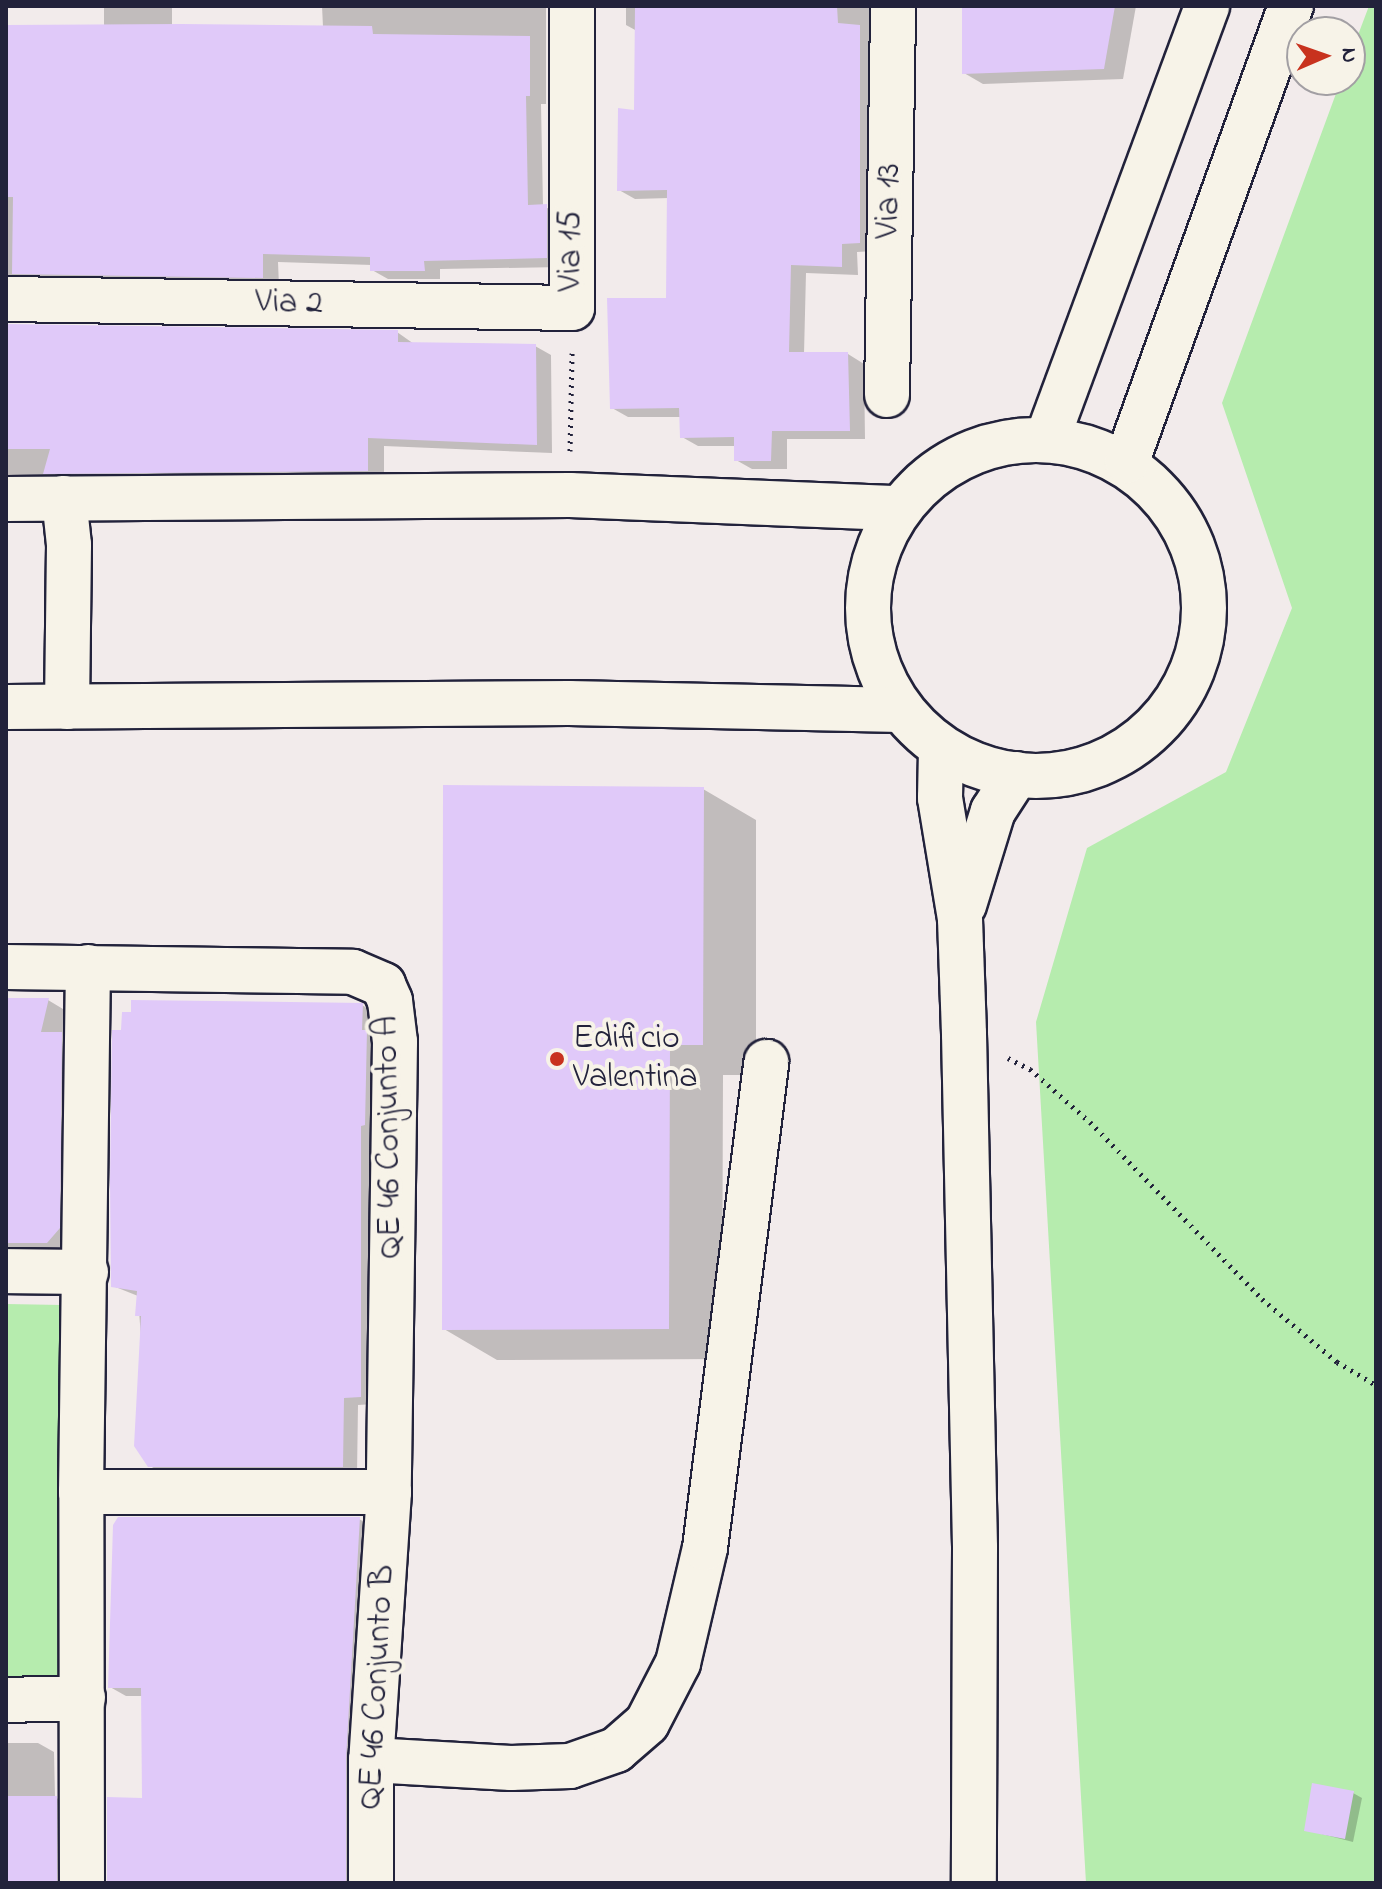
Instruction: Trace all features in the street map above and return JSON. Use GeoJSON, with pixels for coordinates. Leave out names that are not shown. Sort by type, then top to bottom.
{"type":"FeatureCollection","features":[{"type":"Feature","properties":{"kind":"street","name":"Via 15"},"geometry":{"type":"LineString","coordinates":[[572,6],[572,308]]}},
{"type":"Feature","properties":{"kind":"street","name":"Via 13"},"geometry":{"type":"LineString","coordinates":[[887,395],[893,6]]}},
{"type":"Feature","properties":{"kind":"street"},"geometry":{"type":"LineString","coordinates":[[1047,439],[1207,6]]}},
{"type":"Feature","properties":{"kind":"street"},"geometry":{"type":"LineString","coordinates":[[1127,461],[1291,6]]}},
{"type":"Feature","properties":{"kind":"street","name":"Via 2"},"geometry":{"type":"LineString","coordinates":[[6,299],[572,308]]}},
{"type":"Feature","properties":{"kind":"street"},"geometry":{"type":"LineString","coordinates":[[1047,439],[1127,461],[1178,517],[1201,569],[1204,626],[1189,680],[1157,727],[1111,760],[1058,776],[1017,774],[941,750],[901,710],[876,662],[867,609],[875,556],[899,508],[935,471],[981,447],[1047,439]]}},
{"type":"Feature","properties":{"kind":"street"},"geometry":{"type":"LineString","coordinates":[[6,499],[570,495],[899,508]]}},
{"type":"Feature","properties":{"kind":"street"},"geometry":{"type":"LineString","coordinates":[[64,498],[69,545],[67,707]]}},
{"type":"Feature","properties":{"kind":"street"},"geometry":{"type":"LineString","coordinates":[[6,707],[569,703],[901,710]]}},
{"type":"Feature","properties":{"kind":"street"},"geometry":{"type":"LineString","coordinates":[[941,750],[940,798],[960,919],[964,1034],[975,1548],[974,1883]]}},
{"type":"Feature","properties":{"kind":"street"},"geometry":{"type":"LineString","coordinates":[[960,919],[993,811],[1017,774]]}},
{"type":"Feature","properties":{"kind":"street"},"geometry":{"type":"LineString","coordinates":[[6,967],[88,967],[81,1492],[82,1883]]}},
{"type":"Feature","properties":{"kind":"street","name":"QE 46 Conjunto A"},"geometry":{"type":"LineString","coordinates":[[88,967],[353,972],[383,985],[394,1021],[395,1042],[389,1492]]}},
{"type":"Feature","properties":{"kind":"street"},"geometry":{"type":"LineString","coordinates":[[371,1760],[511,1768],[570,1766],[616,1750],[647,1723],[678,1663],[705,1548],[766,1062]]}},
{"type":"Feature","properties":{"kind":"street"},"geometry":{"type":"LineString","coordinates":[[6,1271],[86,1272]]}},
{"type":"Feature","properties":{"kind":"street"},"geometry":{"type":"LineString","coordinates":[[81,1492],[389,1492]]}},
{"type":"Feature","properties":{"kind":"street","name":"QE 46 Conjunto B"},"geometry":{"type":"LineString","coordinates":[[371,1883],[371,1760],[389,1492]]}},
{"type":"Feature","properties":{"kind":"street"},"geometry":{"type":"LineString","coordinates":[[6,1700],[83,1698]]}},
{"type":"Feature","properties":{"kind":"path","name":"Via 15"},"geometry":{"type":"LineString","coordinates":[[570,495],[572,308]]}},
{"type":"Feature","properties":{"kind":"path"},"geometry":{"type":"LineString","coordinates":[[964,1034],[1030,1069],[1090,1122],[1262,1299],[1337,1362],[1376,1385]]}},
{"type":"Feature","properties":{"kind":"green space"},"geometry":{"type":"Polygon","coordinates":[[[1369,6],[1376,6],[1376,1883],[1086,1883],[1036,1022],[1087,848],[1226,772],[1292,608],[1222,403],[1335,96],[1366,96],[1365,16],[1369,6]]]}},
{"type":"Feature","properties":{"kind":"green space"},"geometry":{"type":"Polygon","coordinates":[[[6,1304],[62,1305],[60,1678],[6,1677],[6,1304]]]}},
{"type":"Feature","properties":{"kind":"building"},"geometry":{"type":"Polygon","coordinates":[[[635,6],[837,6],[838,23],[860,25],[860,243],[842,244],[842,267],[791,265],[789,352],[848,352],[850,431],[772,431],[771,461],[734,461],[734,437],[680,438],[679,408],[610,409],[607,298],[666,298],[667,190],[617,191],[618,108],[634,110],[635,6]]]}},
{"type":"Feature","properties":{"kind":"building"},"geometry":{"type":"Polygon","coordinates":[[[962,6],[1115,6],[1104,69],[962,74],[962,6]]]}},
{"type":"Feature","properties":{"kind":"building"},"geometry":{"type":"Polygon","coordinates":[[[6,25],[372,26],[373,34],[530,36],[530,96],[526,96],[528,205],[547,204],[547,258],[424,261],[425,271],[370,271],[370,257],[263,254],[263,278],[12,274],[13,197],[6,197],[6,25]]]}},
{"type":"Feature","properties":{"kind":"building"},"geometry":{"type":"Polygon","coordinates":[[[6,324],[398,330],[398,342],[536,344],[537,445],[368,438],[368,471],[43,474],[50,449],[6,449],[6,324]]]}},
{"type":"Feature","properties":{"kind":"building","name":"Edificio Valentina"},"geometry":{"type":"Polygon","coordinates":[[[443,785],[704,787],[703,1045],[670,1045],[669,1329],[442,1330],[443,785]]]}},
{"type":"Feature","properties":{"kind":"building"},"geometry":{"type":"Polygon","coordinates":[[[6,998],[49,998],[41,1032],[62,1032],[60,1228],[47,1243],[6,1243],[6,998]]]}},
{"type":"Feature","properties":{"kind":"building"},"geometry":{"type":"Polygon","coordinates":[[[131,1000],[363,1003],[362,1030],[367,1030],[365,1125],[361,1126],[361,1397],[344,1398],[343,1467],[148,1467],[134,1446],[141,1316],[135,1316],[137,1291],[111,1287],[110,1181],[112,1030],[121,1030],[122,1012],[131,1012],[131,1000]]]}},
{"type":"Feature","properties":{"kind":"building"},"geometry":{"type":"Polygon","coordinates":[[[118,1517],[360,1517],[346,1759],[346,1883],[107,1883],[107,1797],[142,1798],[141,1688],[108,1688],[113,1525],[118,1517]]]}},
{"type":"Feature","properties":{"kind":"building"},"geometry":{"type":"Polygon","coordinates":[[[1312,1783],[1354,1791],[1345,1839],[1304,1831],[1312,1783]]]}},
{"type":"Feature","properties":{"kind":"building"},"geometry":{"type":"Polygon","coordinates":[[[6,1796],[57,1796],[57,1883],[6,1883],[6,1796]]]}},
{"type":"Feature","properties":{"kind":"place","name":"Edificio Valentina"},"geometry":{"type":"Point","coordinates":[557,1059]}}]}
